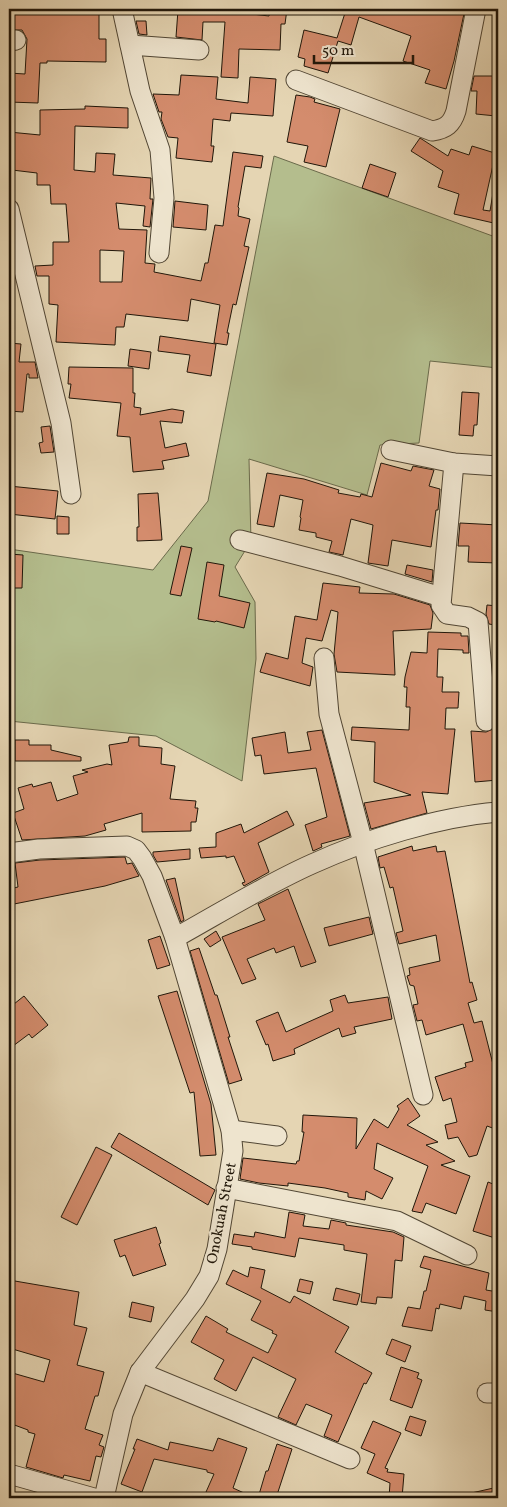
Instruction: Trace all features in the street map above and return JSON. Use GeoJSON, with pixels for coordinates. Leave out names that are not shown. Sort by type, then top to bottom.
{"type":"FeatureCollection","features":[{"type":"Feature","properties":{"kind":"street"},"geometry":{"type":"LineString","coordinates":[[122,9],[140,91],[161,156],[164,198],[159,253]]}},
{"type":"Feature","properties":{"kind":"street"},"geometry":{"type":"LineString","coordinates":[[296,80],[432,131],[443,129],[453,121],[456,111],[476,9]]}},
{"type":"Feature","properties":{"kind":"street"},"geometry":{"type":"LineString","coordinates":[[482,40],[488,9]]}},
{"type":"Feature","properties":{"kind":"street"},"geometry":{"type":"LineString","coordinates":[[130,45],[198,50]]}},
{"type":"Feature","properties":{"kind":"street"},"geometry":{"type":"LineString","coordinates":[[9,210],[61,423],[71,494]]}},
{"type":"Feature","properties":{"kind":"street"},"geometry":{"type":"LineString","coordinates":[[391,450],[454,462],[498,466]]}},
{"type":"Feature","properties":{"kind":"street"},"geometry":{"type":"LineString","coordinates":[[454,462],[441,605],[447,614],[468,617],[478,622],[486,721]]}},
{"type":"Feature","properties":{"kind":"street"},"geometry":{"type":"LineString","coordinates":[[240,540],[340,566],[441,597]]}},
{"type":"Feature","properties":{"kind":"street"},"geometry":{"type":"LineString","coordinates":[[324,658],[329,714],[363,843],[423,1095]]}},
{"type":"Feature","properties":{"kind":"street"},"geometry":{"type":"LineString","coordinates":[[175,938],[311,864],[363,843],[448,819],[498,812]]}},
{"type":"Feature","properties":{"kind":"street","name":"Onokuah Street"},"geometry":{"type":"LineString","coordinates":[[9,853],[39,849],[127,846],[136,850],[152,876],[175,938],[231,1130],[233,1151],[218,1249],[209,1276],[140,1372],[123,1414],[104,1498]]}},
{"type":"Feature","properties":{"kind":"street"},"geometry":{"type":"LineString","coordinates":[[231,1130],[277,1136]]}},
{"type":"Feature","properties":{"kind":"street"},"geometry":{"type":"LineString","coordinates":[[226,1188],[397,1221],[467,1255]]}},
{"type":"Feature","properties":{"kind":"street"},"geometry":{"type":"LineString","coordinates":[[140,1372],[350,1459]]}},
{"type":"Feature","properties":{"kind":"street"},"geometry":{"type":"LineString","coordinates":[[9,1474],[94,1498]]}},
{"type":"Feature","properties":{"kind":"green space"},"geometry":{"type":"Polygon","coordinates":[[[274,156],[498,238],[498,368],[430,361],[419,443],[380,445],[367,495],[249,459],[251,541],[235,567],[255,602],[256,659],[242,781],[156,736],[9,721],[9,549],[153,570],[208,501],[274,156]]]}},
{"type":"Feature","properties":{"kind":"building"},"geometry":{"type":"Polygon","coordinates":[[[9,9],[99,9],[99,39],[106,39],[106,62],[47,61],[47,63],[40,63],[38,103],[9,102],[9,73],[25,74],[27,39],[22,30],[9,30],[9,9]]]}},
{"type":"Feature","properties":{"kind":"building"},"geometry":{"type":"Polygon","coordinates":[[[206,9],[235,9],[235,12],[269,16],[270,9],[287,9],[285,24],[281,24],[280,50],[239,49],[238,78],[221,77],[225,22],[203,22],[202,40],[176,37],[178,10],[206,12],[206,9]]]}},
{"type":"Feature","properties":{"kind":"building"},"geometry":{"type":"Polygon","coordinates":[[[339,9],[465,9],[446,89],[425,83],[430,70],[403,61],[411,36],[359,17],[351,45],[338,41],[328,73],[304,66],[305,59],[298,57],[304,30],[337,38],[345,13],[339,11],[339,9]]]}},
{"type":"Feature","properties":{"kind":"building"},"geometry":{"type":"Polygon","coordinates":[[[136,21],[146,21],[147,35],[139,34],[136,21]]]}},
{"type":"Feature","properties":{"kind":"building"},"geometry":{"type":"Polygon","coordinates":[[[181,75],[218,77],[216,99],[248,103],[250,77],[276,79],[273,116],[231,113],[230,121],[213,119],[211,146],[214,146],[212,162],[176,158],[178,138],[168,137],[161,119],[162,112],[159,112],[153,94],[179,95],[181,75]]]}},
{"type":"Feature","properties":{"kind":"building"},"geometry":{"type":"Polygon","coordinates":[[[474,76],[498,76],[496,116],[476,114],[477,91],[471,91],[474,76]]]}},
{"type":"Feature","properties":{"kind":"building"},"geometry":{"type":"Polygon","coordinates":[[[296,95],[310,97],[315,99],[314,102],[340,109],[326,167],[304,162],[308,146],[287,142],[296,95]]]}},
{"type":"Feature","properties":{"kind":"building"},"geometry":{"type":"Polygon","coordinates":[[[85,106],[128,108],[128,128],[75,126],[74,170],[95,172],[96,153],[115,154],[113,175],[151,178],[150,199],[153,199],[150,227],[143,226],[145,206],[116,203],[119,229],[147,230],[145,263],[155,264],[154,272],[201,281],[205,263],[208,263],[215,225],[223,226],[233,152],[263,156],[261,168],[245,166],[238,216],[250,219],[244,246],[249,247],[236,305],[233,304],[227,333],[229,333],[227,345],[214,343],[220,305],[191,299],[188,321],[126,314],[124,327],[116,327],[115,345],[56,342],[58,305],[49,304],[49,276],[37,276],[35,266],[53,265],[53,242],[69,242],[66,204],[51,204],[50,185],[37,185],[37,173],[12,170],[14,149],[9,148],[9,132],[40,135],[40,110],[85,109],[85,106]],[[100,250],[100,282],[122,282],[124,251],[100,250]]]}},
{"type":"Feature","properties":{"kind":"building"},"geometry":{"type":"Polygon","coordinates":[[[420,138],[448,156],[451,149],[469,155],[472,146],[498,154],[498,167],[493,165],[483,210],[490,211],[493,193],[498,193],[498,224],[454,214],[459,194],[438,187],[443,171],[411,151],[420,138]]]}},
{"type":"Feature","properties":{"kind":"building"},"geometry":{"type":"Polygon","coordinates":[[[370,164],[396,173],[388,197],[362,188],[370,164]]]}},
{"type":"Feature","properties":{"kind":"building"},"geometry":{"type":"Polygon","coordinates":[[[175,201],[208,205],[206,230],[173,227],[175,201]]]}},
{"type":"Feature","properties":{"kind":"building"},"geometry":{"type":"Polygon","coordinates":[[[160,336],[216,344],[211,376],[187,372],[190,355],[158,351],[160,336]]]}},
{"type":"Feature","properties":{"kind":"building"},"geometry":{"type":"Polygon","coordinates":[[[9,343],[21,344],[19,362],[35,362],[38,378],[29,378],[29,374],[27,374],[23,412],[9,411],[9,343]]]}},
{"type":"Feature","properties":{"kind":"building"},"geometry":{"type":"Polygon","coordinates":[[[130,349],[151,352],[149,369],[128,366],[130,349]]]}},
{"type":"Feature","properties":{"kind":"building"},"geometry":{"type":"Polygon","coordinates":[[[69,367],[133,368],[134,407],[141,408],[140,415],[172,409],[184,411],[182,423],[160,421],[165,448],[186,443],[189,456],[162,461],[164,469],[133,472],[130,437],[117,436],[121,403],[69,398],[71,384],[68,384],[69,367]]]}},
{"type":"Feature","properties":{"kind":"building"},"geometry":{"type":"Polygon","coordinates":[[[462,392],[479,393],[477,425],[474,425],[473,436],[459,435],[462,392]]]}},
{"type":"Feature","properties":{"kind":"building"},"geometry":{"type":"Polygon","coordinates":[[[50,426],[54,452],[41,453],[39,443],[43,442],[41,427],[50,426]]]}},
{"type":"Feature","properties":{"kind":"building"},"geometry":{"type":"Polygon","coordinates":[[[381,463],[411,471],[413,466],[434,470],[429,486],[440,489],[431,547],[392,540],[388,566],[368,563],[373,525],[351,519],[343,555],[329,552],[332,541],[316,537],[316,533],[299,530],[303,500],[280,495],[274,527],[257,524],[267,473],[304,479],[339,490],[338,493],[360,497],[361,494],[372,497],[381,463]]]}},
{"type":"Feature","properties":{"kind":"building"},"geometry":{"type":"Polygon","coordinates":[[[9,486],[58,491],[55,519],[9,514],[9,486]]]}},
{"type":"Feature","properties":{"kind":"building"},"geometry":{"type":"Polygon","coordinates":[[[158,493],[162,540],[137,541],[137,527],[139,527],[138,494],[158,493]]]}},
{"type":"Feature","properties":{"kind":"building"},"geometry":{"type":"Polygon","coordinates":[[[57,516],[69,517],[69,534],[57,534],[57,516]]]}},
{"type":"Feature","properties":{"kind":"building"},"geometry":{"type":"Polygon","coordinates":[[[460,523],[498,525],[498,563],[468,562],[469,546],[458,546],[460,523]]]}},
{"type":"Feature","properties":{"kind":"building"},"geometry":{"type":"Polygon","coordinates":[[[181,546],[192,548],[181,596],[170,594],[181,546]]]}},
{"type":"Feature","properties":{"kind":"building"},"geometry":{"type":"Polygon","coordinates":[[[9,554],[23,555],[22,588],[9,588],[9,554]]]}},
{"type":"Feature","properties":{"kind":"building"},"geometry":{"type":"Polygon","coordinates":[[[207,562],[224,565],[219,596],[250,603],[244,628],[198,619],[207,562]]]}},
{"type":"Feature","properties":{"kind":"building"},"geometry":{"type":"Polygon","coordinates":[[[407,565],[433,570],[432,582],[405,574],[407,565]]]}},
{"type":"Feature","properties":{"kind":"building"},"geometry":{"type":"Polygon","coordinates":[[[323,583],[360,587],[359,593],[394,594],[430,605],[433,613],[431,629],[393,631],[395,675],[337,672],[334,654],[338,612],[331,610],[322,641],[306,638],[302,663],[313,667],[310,686],[260,672],[266,653],[288,659],[295,616],[317,620],[323,583]]]}},
{"type":"Feature","properties":{"kind":"building"},"geometry":{"type":"Polygon","coordinates":[[[487,605],[498,606],[495,625],[489,624],[486,614],[487,605]]]}},
{"type":"Feature","properties":{"kind":"building"},"geometry":{"type":"Polygon","coordinates":[[[428,632],[461,633],[461,636],[468,636],[469,653],[463,653],[463,650],[438,649],[437,677],[443,677],[442,692],[459,692],[458,708],[446,708],[445,729],[455,729],[448,794],[422,792],[427,813],[371,829],[364,803],[411,795],[374,782],[375,742],[351,740],[352,727],[409,730],[410,707],[406,707],[407,687],[404,687],[405,677],[411,652],[427,653],[428,632]]]}},
{"type":"Feature","properties":{"kind":"building"},"geometry":{"type":"Polygon","coordinates":[[[498,729],[498,780],[475,782],[471,731],[486,732],[498,729]]]}},
{"type":"Feature","properties":{"kind":"building"},"geometry":{"type":"Polygon","coordinates":[[[322,730],[350,836],[321,844],[322,847],[313,851],[305,825],[327,817],[316,768],[264,774],[261,755],[255,756],[252,738],[285,732],[288,753],[311,750],[307,732],[322,730]]]}},
{"type":"Feature","properties":{"kind":"building"},"geometry":{"type":"Polygon","coordinates":[[[129,737],[139,737],[139,746],[162,748],[161,764],[175,766],[170,799],[196,801],[195,808],[198,808],[196,822],[191,822],[191,831],[142,832],[142,813],[104,824],[106,830],[85,836],[22,840],[13,813],[24,809],[18,788],[32,784],[33,787],[51,782],[57,801],[78,794],[73,776],[88,772],[82,770],[107,764],[112,765],[109,745],[128,742],[129,737]]]}},
{"type":"Feature","properties":{"kind":"building"},"geometry":{"type":"Polygon","coordinates":[[[15,740],[29,740],[29,745],[51,745],[51,750],[81,757],[81,761],[15,761],[15,740]]]}},
{"type":"Feature","properties":{"kind":"building"},"geometry":{"type":"Polygon","coordinates":[[[287,811],[294,825],[258,843],[269,872],[244,886],[242,883],[245,882],[234,856],[226,858],[226,856],[201,858],[199,848],[216,847],[216,833],[241,824],[244,833],[287,811]]]}},
{"type":"Feature","properties":{"kind":"building"},"geometry":{"type":"Polygon","coordinates":[[[412,846],[413,851],[436,846],[437,852],[445,851],[470,983],[472,982],[477,1000],[468,1003],[474,1023],[482,1021],[498,1084],[498,1130],[487,1126],[477,1155],[469,1157],[458,1137],[448,1139],[445,1125],[457,1122],[451,1098],[443,1101],[435,1077],[466,1067],[465,1063],[473,1061],[463,1024],[426,1035],[422,1020],[417,1021],[413,1005],[418,1004],[414,986],[410,985],[407,976],[410,975],[409,968],[440,961],[436,935],[399,944],[396,933],[403,931],[393,887],[390,888],[384,867],[380,868],[378,857],[412,846]]]}},
{"type":"Feature","properties":{"kind":"building"},"geometry":{"type":"Polygon","coordinates":[[[190,849],[190,859],[157,862],[153,855],[153,852],[190,849]]]}},
{"type":"Feature","properties":{"kind":"building"},"geometry":{"type":"Polygon","coordinates":[[[125,857],[127,864],[132,863],[139,876],[105,886],[9,905],[9,889],[18,887],[15,863],[40,860],[125,857]]]}},
{"type":"Feature","properties":{"kind":"building"},"geometry":{"type":"Polygon","coordinates":[[[175,878],[184,920],[181,922],[166,880],[175,878]]]}},
{"type":"Feature","properties":{"kind":"building"},"geometry":{"type":"Polygon","coordinates":[[[288,889],[316,962],[301,967],[294,946],[276,953],[274,948],[247,959],[256,979],[242,984],[222,937],[265,920],[258,904],[288,889]]]}},
{"type":"Feature","properties":{"kind":"building"},"geometry":{"type":"Polygon","coordinates":[[[369,917],[373,934],[329,946],[324,928],[369,917]]]}},
{"type":"Feature","properties":{"kind":"building"},"geometry":{"type":"Polygon","coordinates":[[[216,931],[221,940],[210,947],[204,939],[216,931]]]}},
{"type":"Feature","properties":{"kind":"building"},"geometry":{"type":"Polygon","coordinates":[[[160,936],[170,965],[157,969],[148,940],[160,936]]]}},
{"type":"Feature","properties":{"kind":"building"},"geometry":{"type":"Polygon","coordinates":[[[199,948],[215,995],[217,995],[242,1080],[229,1084],[190,951],[199,948]]]}},
{"type":"Feature","properties":{"kind":"building"},"geometry":{"type":"Polygon","coordinates":[[[177,991],[211,1104],[216,1155],[200,1156],[194,1092],[190,1093],[158,996],[177,991]]]}},
{"type":"Feature","properties":{"kind":"building"},"geometry":{"type":"Polygon","coordinates":[[[345,995],[348,1003],[388,997],[392,1019],[354,1027],[356,1033],[342,1037],[339,1028],[294,1049],[295,1054],[273,1061],[268,1044],[266,1045],[256,1021],[278,1012],[286,1032],[333,1011],[330,1000],[345,995]]]}},
{"type":"Feature","properties":{"kind":"building"},"geometry":{"type":"Polygon","coordinates":[[[24,996],[48,1025],[32,1038],[29,1034],[9,1049],[9,1008],[24,996]]]}},
{"type":"Feature","properties":{"kind":"building"},"geometry":{"type":"Polygon","coordinates":[[[408,1098],[420,1116],[407,1125],[438,1142],[426,1145],[455,1161],[441,1165],[470,1176],[456,1214],[426,1203],[422,1213],[412,1211],[428,1166],[377,1143],[374,1169],[393,1178],[382,1199],[366,1191],[365,1200],[348,1197],[348,1193],[325,1188],[288,1183],[288,1186],[259,1183],[240,1179],[243,1158],[296,1164],[299,1161],[304,1132],[302,1132],[303,1115],[357,1118],[356,1149],[374,1119],[388,1128],[399,1109],[397,1106],[408,1098]]]}},
{"type":"Feature","properties":{"kind":"building"},"geometry":{"type":"Polygon","coordinates":[[[119,1133],[215,1190],[208,1205],[111,1147],[119,1133]]]}},
{"type":"Feature","properties":{"kind":"building"},"geometry":{"type":"Polygon","coordinates":[[[96,1147],[112,1155],[77,1225],[61,1217],[96,1147]]]}},
{"type":"Feature","properties":{"kind":"building"},"geometry":{"type":"Polygon","coordinates":[[[488,1182],[498,1186],[498,1239],[473,1231],[488,1182]]]}},
{"type":"Feature","properties":{"kind":"building"},"geometry":{"type":"Polygon","coordinates":[[[289,1212],[305,1215],[303,1226],[329,1229],[331,1220],[346,1223],[346,1225],[393,1232],[404,1237],[402,1261],[395,1260],[392,1298],[377,1297],[376,1304],[361,1302],[367,1254],[344,1250],[344,1245],[299,1238],[295,1257],[232,1244],[234,1234],[254,1237],[255,1232],[285,1238],[289,1212]]]}},
{"type":"Feature","properties":{"kind":"building"},"geometry":{"type":"Polygon","coordinates":[[[156,1227],[166,1265],[133,1276],[125,1255],[120,1257],[114,1240],[156,1227]]]}},
{"type":"Feature","properties":{"kind":"building"},"geometry":{"type":"Polygon","coordinates":[[[424,1256],[489,1273],[486,1290],[498,1292],[498,1312],[485,1310],[486,1301],[464,1296],[461,1309],[440,1304],[439,1309],[436,1308],[432,1331],[402,1326],[408,1307],[420,1309],[424,1291],[426,1291],[431,1270],[420,1267],[424,1256]]]}},
{"type":"Feature","properties":{"kind":"building"},"geometry":{"type":"Polygon","coordinates":[[[250,1267],[265,1270],[261,1288],[290,1303],[294,1296],[349,1327],[335,1352],[372,1373],[366,1384],[364,1383],[338,1442],[324,1436],[332,1415],[306,1404],[296,1425],[278,1417],[296,1379],[253,1357],[236,1391],[214,1379],[224,1360],[191,1342],[206,1316],[228,1329],[226,1332],[268,1353],[277,1335],[251,1320],[261,1301],[226,1284],[233,1270],[248,1277],[250,1267]]]}},
{"type":"Feature","properties":{"kind":"building"},"geometry":{"type":"Polygon","coordinates":[[[300,1279],[313,1282],[310,1294],[297,1291],[300,1279]]]}},
{"type":"Feature","properties":{"kind":"building"},"geometry":{"type":"Polygon","coordinates":[[[9,1280],[79,1292],[74,1325],[87,1328],[77,1365],[104,1372],[98,1396],[95,1396],[85,1429],[103,1435],[99,1445],[104,1447],[101,1457],[96,1456],[90,1481],[64,1475],[63,1478],[26,1467],[35,1434],[9,1423],[9,1372],[44,1382],[50,1360],[9,1348],[9,1280]]]}},
{"type":"Feature","properties":{"kind":"building"},"geometry":{"type":"Polygon","coordinates":[[[336,1288],[360,1294],[357,1305],[333,1300],[336,1288]]]}},
{"type":"Feature","properties":{"kind":"building"},"geometry":{"type":"Polygon","coordinates":[[[132,1302],[154,1307],[151,1322],[129,1317],[132,1302]]]}},
{"type":"Feature","properties":{"kind":"building"},"geometry":{"type":"Polygon","coordinates":[[[392,1339],[411,1346],[405,1362],[386,1354],[392,1339]]]}},
{"type":"Feature","properties":{"kind":"building"},"geometry":{"type":"Polygon","coordinates":[[[401,1367],[419,1373],[417,1378],[422,1380],[412,1408],[390,1400],[401,1367]]]}},
{"type":"Feature","properties":{"kind":"building"},"geometry":{"type":"Polygon","coordinates":[[[410,1416],[426,1421],[421,1436],[405,1430],[410,1416]]]}},
{"type":"Feature","properties":{"kind":"building"},"geometry":{"type":"Polygon","coordinates":[[[373,1421],[401,1433],[385,1468],[388,1469],[387,1472],[404,1474],[402,1498],[389,1498],[390,1483],[367,1473],[375,1454],[361,1448],[373,1421]]]}},
{"type":"Feature","properties":{"kind":"building"},"geometry":{"type":"Polygon","coordinates":[[[218,1438],[247,1448],[233,1488],[255,1498],[220,1498],[206,1492],[214,1474],[207,1472],[207,1470],[154,1459],[142,1492],[121,1484],[137,1439],[168,1450],[170,1442],[213,1451],[218,1438]]]}},
{"type":"Feature","properties":{"kind":"building"},"geometry":{"type":"Polygon","coordinates":[[[277,1444],[292,1449],[276,1498],[258,1498],[266,1471],[268,1471],[277,1444]]]}},
{"type":"Feature","properties":{"kind":"building"},"geometry":{"type":"Polygon","coordinates":[[[498,1487],[498,1498],[468,1498],[467,1494],[498,1487]]]}}]}
